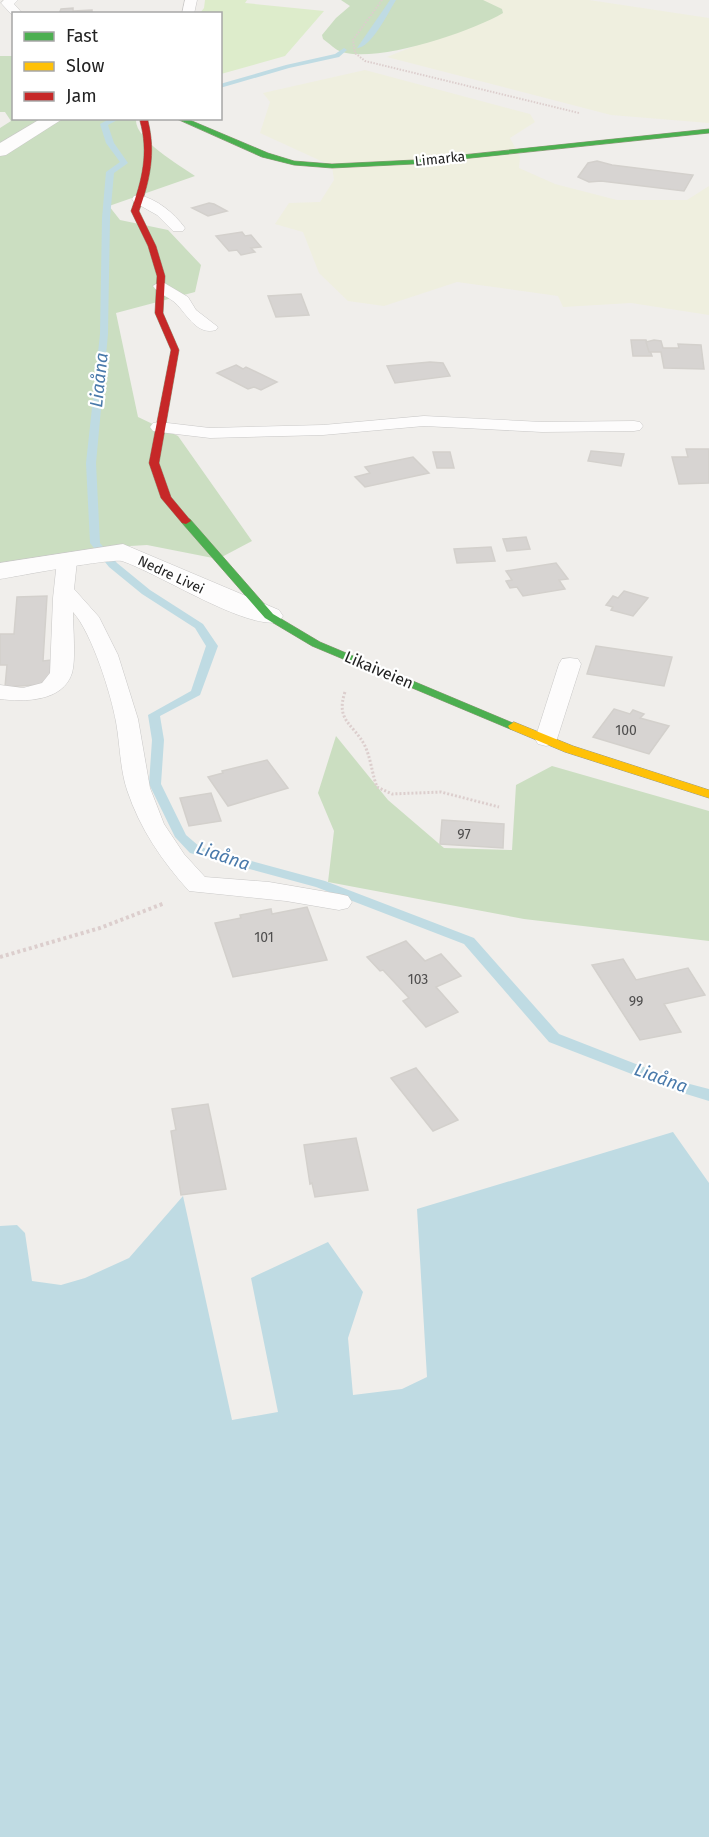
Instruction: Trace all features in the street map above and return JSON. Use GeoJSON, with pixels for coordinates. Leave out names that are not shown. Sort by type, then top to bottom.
{"type":"FeatureCollection","features":[{"type":"Feature","properties":{"kind":"street"},"geometry":{"type":"LineString","coordinates":[[0,151],[53,120]]}},
{"type":"Feature","properties":{"kind":"street","name":"Likaiveien"},"geometry":{"type":"LineString","coordinates":[[145,120],[149,133],[151,170],[135,211],[152,246],[161,276],[159,313],[175,350],[154,463],[166,498],[268,616],[316,644],[546,739],[709,794]]}},
{"type":"Feature","properties":{"kind":"street","name":"Limarka"},"geometry":{"type":"LineString","coordinates":[[183,120],[265,155],[294,163],[332,166],[414,162],[709,131]]}},
{"type":"Feature","properties":{"kind":"street","name":"Nedre Livei"},"geometry":{"type":"LineString","coordinates":[[0,571],[123,552],[218,596],[268,616]]}},
{"type":"Feature","properties":{"kind":"lane"},"geometry":{"type":"LineString","coordinates":[[12,0],[7,3],[15,12]]}},
{"type":"Feature","properties":{"kind":"lane"},"geometry":{"type":"LineString","coordinates":[[139,199],[162,212],[178,228]]}},
{"type":"Feature","properties":{"kind":"lane"},"geometry":{"type":"LineString","coordinates":[[161,286],[182,300],[190,313],[210,327]]}},
{"type":"Feature","properties":{"kind":"lane"},"geometry":{"type":"LineString","coordinates":[[159,427],[210,433],[323,430],[424,421],[542,427],[634,426]]}},
{"type":"Feature","properties":{"kind":"lane"},"geometry":{"type":"LineString","coordinates":[[0,692],[23,695],[50,688],[62,674],[67,561]]}},
{"type":"Feature","properties":{"kind":"lane"},"geometry":{"type":"LineString","coordinates":[[64,590],[89,617],[106,656],[127,719],[138,788],[152,824],[175,860],[198,885],[249,887],[339,902]]}},
{"type":"Feature","properties":{"kind":"lane"},"geometry":{"type":"LineString","coordinates":[[546,739],[570,664]]}},
{"type":"Feature","properties":{"kind":"path"},"geometry":{"type":"LineString","coordinates":[[382,0],[353,40],[352,48],[356,56],[366,61],[601,119],[612,141]]}},
{"type":"Feature","properties":{"kind":"path"},"geometry":{"type":"LineString","coordinates":[[371,667],[350,682],[341,701],[341,714],[364,744],[377,788],[392,794],[441,792],[499,807]]}},
{"type":"Feature","properties":{"kind":"path"},"geometry":{"type":"LineString","coordinates":[[0,957],[100,928],[159,906],[198,885]]}},
{"type":"Feature","properties":{"kind":"green space"},"geometry":{"type":"Polygon","coordinates":[[[205,0],[247,0],[245,3],[324,11],[285,56],[222,74],[222,12],[201,12],[205,0]]]}},
{"type":"Feature","properties":{"kind":"green space"},"geometry":{"type":"Polygon","coordinates":[[[341,0],[483,0],[502,9],[503,13],[469,29],[424,44],[400,50],[358,54],[339,51],[323,39],[322,35],[350,6],[341,0]]]}},
{"type":"Feature","properties":{"kind":"green space"},"geometry":{"type":"Polygon","coordinates":[[[475,0],[589,0],[709,18],[709,123],[611,115],[387,57],[489,16],[475,0]]]}},
{"type":"Feature","properties":{"kind":"green space"},"geometry":{"type":"Polygon","coordinates":[[[0,56],[12,56],[12,120],[136,120],[137,127],[150,143],[195,176],[109,206],[120,220],[168,230],[201,265],[195,292],[116,313],[138,417],[178,436],[252,541],[218,559],[147,545],[96,548],[0,563],[0,128],[11,121],[5,112],[0,112],[0,56]]]}},
{"type":"Feature","properties":{"kind":"green space"},"geometry":{"type":"Polygon","coordinates":[[[365,70],[530,114],[535,122],[510,138],[520,157],[519,168],[555,184],[617,200],[687,200],[709,186],[709,315],[631,303],[563,307],[558,296],[457,282],[384,306],[348,301],[319,273],[303,232],[275,224],[289,203],[320,202],[334,180],[332,166],[260,133],[270,102],[263,93],[365,70]]]}},
{"type":"Feature","properties":{"kind":"green space"},"geometry":{"type":"Polygon","coordinates":[[[336,736],[388,800],[444,848],[512,850],[516,785],[552,766],[709,811],[709,941],[524,919],[328,882],[334,831],[318,793],[336,736]]]}},
{"type":"Feature","properties":{"kind":"water"},"geometry":{"type":"Polygon","coordinates":[[[673,1132],[709,1183],[709,1837],[0,1837],[0,1226],[17,1225],[25,1233],[32,1281],[61,1285],[85,1278],[129,1258],[183,1196],[232,1420],[278,1412],[251,1278],[328,1242],[363,1292],[348,1338],[353,1395],[402,1389],[427,1377],[417,1209],[673,1132]]]}},
{"type":"Feature","properties":{"kind":"building"},"geometry":{"type":"Polygon","coordinates":[[[73,8],[73,11],[92,10],[92,12],[60,12],[61,9],[73,8]]]}},
{"type":"Feature","properties":{"kind":"building"},"geometry":{"type":"Polygon","coordinates":[[[597,161],[693,175],[684,191],[601,181],[589,182],[578,177],[588,163],[597,161]]]}},
{"type":"Feature","properties":{"kind":"building"},"geometry":{"type":"Polygon","coordinates":[[[209,203],[227,211],[208,216],[192,208],[209,203]]]}},
{"type":"Feature","properties":{"kind":"building"},"geometry":{"type":"Polygon","coordinates":[[[242,232],[245,236],[251,235],[261,247],[251,248],[255,252],[241,255],[237,250],[229,251],[216,236],[242,232]]]}},
{"type":"Feature","properties":{"kind":"building"},"geometry":{"type":"Polygon","coordinates":[[[301,294],[309,315],[276,317],[268,296],[301,294]]]}},
{"type":"Feature","properties":{"kind":"building"},"geometry":{"type":"Polygon","coordinates":[[[631,340],[646,340],[652,356],[633,356],[631,340]]]}},
{"type":"Feature","properties":{"kind":"building"},"geometry":{"type":"Polygon","coordinates":[[[661,341],[663,348],[679,348],[678,344],[701,345],[704,369],[664,368],[661,352],[649,352],[646,342],[661,341]]]}},
{"type":"Feature","properties":{"kind":"building"},"geometry":{"type":"Polygon","coordinates":[[[443,363],[450,376],[395,383],[387,366],[443,363]]]}},
{"type":"Feature","properties":{"kind":"building"},"geometry":{"type":"Polygon","coordinates":[[[236,365],[243,369],[246,367],[277,382],[261,390],[254,387],[248,389],[217,373],[236,365]]]}},
{"type":"Feature","properties":{"kind":"building"},"geometry":{"type":"Polygon","coordinates":[[[686,449],[709,449],[709,483],[679,484],[672,457],[688,457],[686,449]]]}},
{"type":"Feature","properties":{"kind":"building"},"geometry":{"type":"Polygon","coordinates":[[[591,451],[624,454],[621,466],[588,461],[591,451]]]}},
{"type":"Feature","properties":{"kind":"building"},"geometry":{"type":"Polygon","coordinates":[[[433,452],[450,452],[454,468],[437,468],[433,452]]]}},
{"type":"Feature","properties":{"kind":"building"},"geometry":{"type":"Polygon","coordinates":[[[413,457],[429,473],[365,487],[355,477],[370,473],[365,467],[413,457]]]}},
{"type":"Feature","properties":{"kind":"building"},"geometry":{"type":"Polygon","coordinates":[[[526,537],[530,549],[507,551],[503,539],[526,537]]]}},
{"type":"Feature","properties":{"kind":"building"},"geometry":{"type":"Polygon","coordinates":[[[491,547],[495,561],[457,563],[454,549],[491,547]]]}},
{"type":"Feature","properties":{"kind":"building"},"geometry":{"type":"Polygon","coordinates":[[[556,563],[568,579],[559,580],[565,589],[523,596],[517,587],[510,588],[506,581],[512,580],[506,571],[556,563]]]}},
{"type":"Feature","properties":{"kind":"building"},"geometry":{"type":"Polygon","coordinates":[[[624,591],[648,598],[633,616],[611,610],[613,607],[606,605],[613,596],[618,598],[624,591]]]}},
{"type":"Feature","properties":{"kind":"building"},"geometry":{"type":"Polygon","coordinates":[[[47,596],[43,661],[51,660],[50,684],[5,687],[7,665],[0,665],[0,634],[14,634],[17,597],[47,596]]]}},
{"type":"Feature","properties":{"kind":"building"},"geometry":{"type":"Polygon","coordinates":[[[596,646],[672,657],[664,686],[587,674],[596,646]]]}},
{"type":"Feature","properties":{"kind":"building"},"geometry":{"type":"Polygon","coordinates":[[[614,709],[630,714],[633,710],[644,714],[640,718],[669,726],[649,754],[593,737],[614,709]]]}},
{"type":"Feature","properties":{"kind":"building"},"geometry":{"type":"Polygon","coordinates":[[[267,760],[288,788],[228,806],[208,777],[223,773],[222,771],[267,760]]]}},
{"type":"Feature","properties":{"kind":"building"},"geometry":{"type":"Polygon","coordinates":[[[211,793],[221,821],[189,826],[180,798],[211,793]]]}},
{"type":"Feature","properties":{"kind":"building"},"geometry":{"type":"Polygon","coordinates":[[[442,820],[504,824],[503,848],[440,844],[442,820]]]}},
{"type":"Feature","properties":{"kind":"building"},"geometry":{"type":"Polygon","coordinates":[[[307,907],[327,960],[233,977],[215,923],[271,909],[272,914],[307,907]]]}},
{"type":"Feature","properties":{"kind":"building"},"geometry":{"type":"Polygon","coordinates":[[[406,941],[425,961],[441,954],[461,976],[436,987],[458,1012],[426,1027],[403,1001],[409,998],[383,970],[380,971],[367,957],[406,941]]]}},
{"type":"Feature","properties":{"kind":"building"},"geometry":{"type":"Polygon","coordinates":[[[623,959],[636,980],[688,968],[705,995],[664,1004],[681,1032],[640,1040],[592,965],[623,959]]]}},
{"type":"Feature","properties":{"kind":"building"},"geometry":{"type":"Polygon","coordinates":[[[416,1068],[458,1120],[433,1131],[391,1078],[416,1068]]]}},
{"type":"Feature","properties":{"kind":"building"},"geometry":{"type":"Polygon","coordinates":[[[208,1104],[226,1189],[181,1195],[171,1131],[176,1130],[172,1109],[208,1104]]]}},
{"type":"Feature","properties":{"kind":"building"},"geometry":{"type":"Polygon","coordinates":[[[356,1138],[368,1190],[315,1197],[312,1183],[310,1184],[304,1145],[356,1138]]]}},
{"type":"Feature","properties":{"kind":"waterway","name":"Liaåna"},"geometry":{"type":"LineString","coordinates":[[359,47],[367,41],[393,0]]}},
{"type":"Feature","properties":{"kind":"waterway","name":"Liaåna"},"geometry":{"type":"LineString","coordinates":[[222,85],[288,66],[337,56],[344,50]]}},
{"type":"Feature","properties":{"kind":"waterway","name":"Liaåna"},"geometry":{"type":"LineString","coordinates":[[113,120],[104,124],[110,143],[124,163],[110,172],[106,218],[104,334],[91,463],[95,543],[113,565],[146,592],[199,626],[212,646],[196,693],[154,715],[158,740],[155,784],[181,837],[195,850],[320,884],[469,941],[554,1038],[678,1086],[709,1095]]}},
{"type":"Feature","properties":{"kind":"traffic: fast"},"geometry":{"type":"LineString","coordinates":[[183,120],[265,155],[294,163],[332,166],[414,162],[709,131]]}},
{"type":"Feature","properties":{"kind":"traffic: fast"},"geometry":{"type":"LineString","coordinates":[[186,521],[269,616],[316,644],[514,726]]}},
{"type":"Feature","properties":{"kind":"traffic: slow"},"geometry":{"type":"LineString","coordinates":[[514,726],[569,749],[709,794]]}},
{"type":"Feature","properties":{"kind":"traffic: jam"},"geometry":{"type":"LineString","coordinates":[[145,120],[149,144],[148,166],[135,211],[152,246],[161,276],[159,313],[175,350],[154,463],[166,498],[186,521]]}}]}
